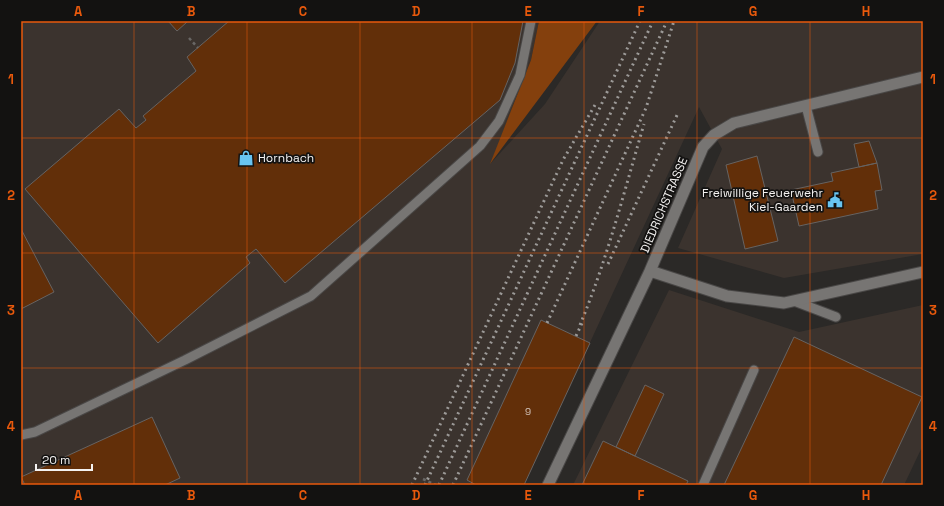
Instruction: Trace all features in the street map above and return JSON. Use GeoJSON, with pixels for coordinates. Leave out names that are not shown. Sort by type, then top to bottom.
{"type":"FeatureCollection","features":[{"type":"Feature","properties":{"kind":"street","name":"DIEDRICHSTRASSE"},"geometry":{"type":"LineString","coordinates":[[548,485],[650,270],[703,147],[714,135],[734,123],[923,77]]}},
{"type":"Feature","properties":{"kind":"street"},"geometry":{"type":"LineString","coordinates":[[650,270],[727,296],[784,303],[923,272]]}},
{"type":"Feature","properties":{"kind":"lane"},"geometry":{"type":"LineString","coordinates":[[21,436],[35,432],[185,360],[311,296],[480,146],[499,121],[520,75],[531,21]]}},
{"type":"Feature","properties":{"kind":"lane"},"geometry":{"type":"LineString","coordinates":[[806,106],[818,152]]}},
{"type":"Feature","properties":{"kind":"lane"},"geometry":{"type":"LineString","coordinates":[[794,301],[836,317]]}},
{"type":"Feature","properties":{"kind":"lane"},"geometry":{"type":"LineString","coordinates":[[703,485],[754,370]]}},
{"type":"Feature","properties":{"kind":"path"},"geometry":{"type":"LineString","coordinates":[[189,38],[198,48]]}},
{"type":"Feature","properties":{"kind":"path"},"geometry":{"type":"LineString","coordinates":[[423,479],[436,485]]}},
{"type":"Feature","properties":{"kind":"shaded area"},"geometry":{"type":"Polygon","coordinates":[[[21,21],[539,21],[531,60],[491,163],[545,104],[600,21],[923,21],[923,254],[784,278],[678,248],[722,149],[699,107],[524,485],[21,485],[21,21]]]}},
{"type":"Feature","properties":{"kind":"shaded area"},"geometry":{"type":"Polygon","coordinates":[[[539,21],[597,21],[490,164],[531,60],[539,21]]]}},
{"type":"Feature","properties":{"kind":"shaded area"},"geometry":{"type":"Polygon","coordinates":[[[669,290],[799,332],[923,305],[923,445],[904,485],[573,485],[669,290]]]}},
{"type":"Feature","properties":{"kind":"building"},"geometry":{"type":"Polygon","coordinates":[[[168,21],[186,21],[187,22],[177,31],[168,21]]]}},
{"type":"Feature","properties":{"kind":"building","name":"Hornbach"},"geometry":{"type":"Polygon","coordinates":[[[229,21],[523,21],[515,63],[500,100],[285,283],[256,249],[246,257],[250,263],[158,343],[25,189],[119,109],[136,128],[146,120],[143,116],[196,71],[187,57],[229,21]]]}},
{"type":"Feature","properties":{"kind":"building"},"geometry":{"type":"Polygon","coordinates":[[[869,141],[877,163],[859,167],[854,144],[869,141]]]}},
{"type":"Feature","properties":{"kind":"building"},"geometry":{"type":"Polygon","coordinates":[[[757,156],[778,241],[745,249],[726,165],[757,156]]]}},
{"type":"Feature","properties":{"kind":"building","name":"Freiwillige Feuerwehr Kiel-Gaarden"},"geometry":{"type":"Polygon","coordinates":[[[877,163],[882,190],[875,191],[878,209],[799,226],[791,190],[833,181],[831,173],[877,163]]]}},
{"type":"Feature","properties":{"kind":"building"},"geometry":{"type":"Polygon","coordinates":[[[21,229],[54,292],[21,309],[21,229]]]}},
{"type":"Feature","properties":{"kind":"building"},"geometry":{"type":"Polygon","coordinates":[[[541,320],[590,343],[524,485],[476,485],[467,480],[541,320]]]}},
{"type":"Feature","properties":{"kind":"building"},"geometry":{"type":"Polygon","coordinates":[[[794,337],[922,397],[881,485],[724,485],[794,337]]]}},
{"type":"Feature","properties":{"kind":"building"},"geometry":{"type":"Polygon","coordinates":[[[645,385],[664,394],[635,456],[616,447],[645,385]]]}},
{"type":"Feature","properties":{"kind":"building"},"geometry":{"type":"Polygon","coordinates":[[[152,417],[180,478],[165,485],[25,485],[21,477],[152,417]]]}},
{"type":"Feature","properties":{"kind":"building"},"geometry":{"type":"Polygon","coordinates":[[[603,441],[688,481],[686,485],[582,485],[603,441]]]}},
{"type":"Feature","properties":{"kind":"railway"},"geometry":{"type":"LineString","coordinates":[[425,485],[640,21]]}},
{"type":"Feature","properties":{"kind":"railway"},"geometry":{"type":"LineString","coordinates":[[439,485],[653,21]]}},
{"type":"Feature","properties":{"kind":"railway"},"geometry":{"type":"LineString","coordinates":[[453,485],[667,21]]}},
{"type":"Feature","properties":{"kind":"railway"},"geometry":{"type":"LineString","coordinates":[[547,323],[646,108],[674,21]]}},
{"type":"Feature","properties":{"kind":"railway"},"geometry":{"type":"LineString","coordinates":[[412,485],[563,160],[595,105]]}},
{"type":"Feature","properties":{"kind":"railway"},"geometry":{"type":"LineString","coordinates":[[608,264],[678,113]]}},
{"type":"Feature","properties":{"kind":"railway"},"geometry":{"type":"LineString","coordinates":[[580,325],[607,251],[644,124]]}},
{"type":"Feature","properties":{"kind":"railway"},"geometry":{"type":"LineString","coordinates":[[576,336],[583,321]]}},
{"type":"Feature","properties":{"kind":"place","name":"Hornbach"},"geometry":{"type":"Point","coordinates":[246,158]}},
{"type":"Feature","properties":{"kind":"place","name":"Freiwillige Feuerwehr Kiel-Gaarden"},"geometry":{"type":"Point","coordinates":[835,200]}}]}
